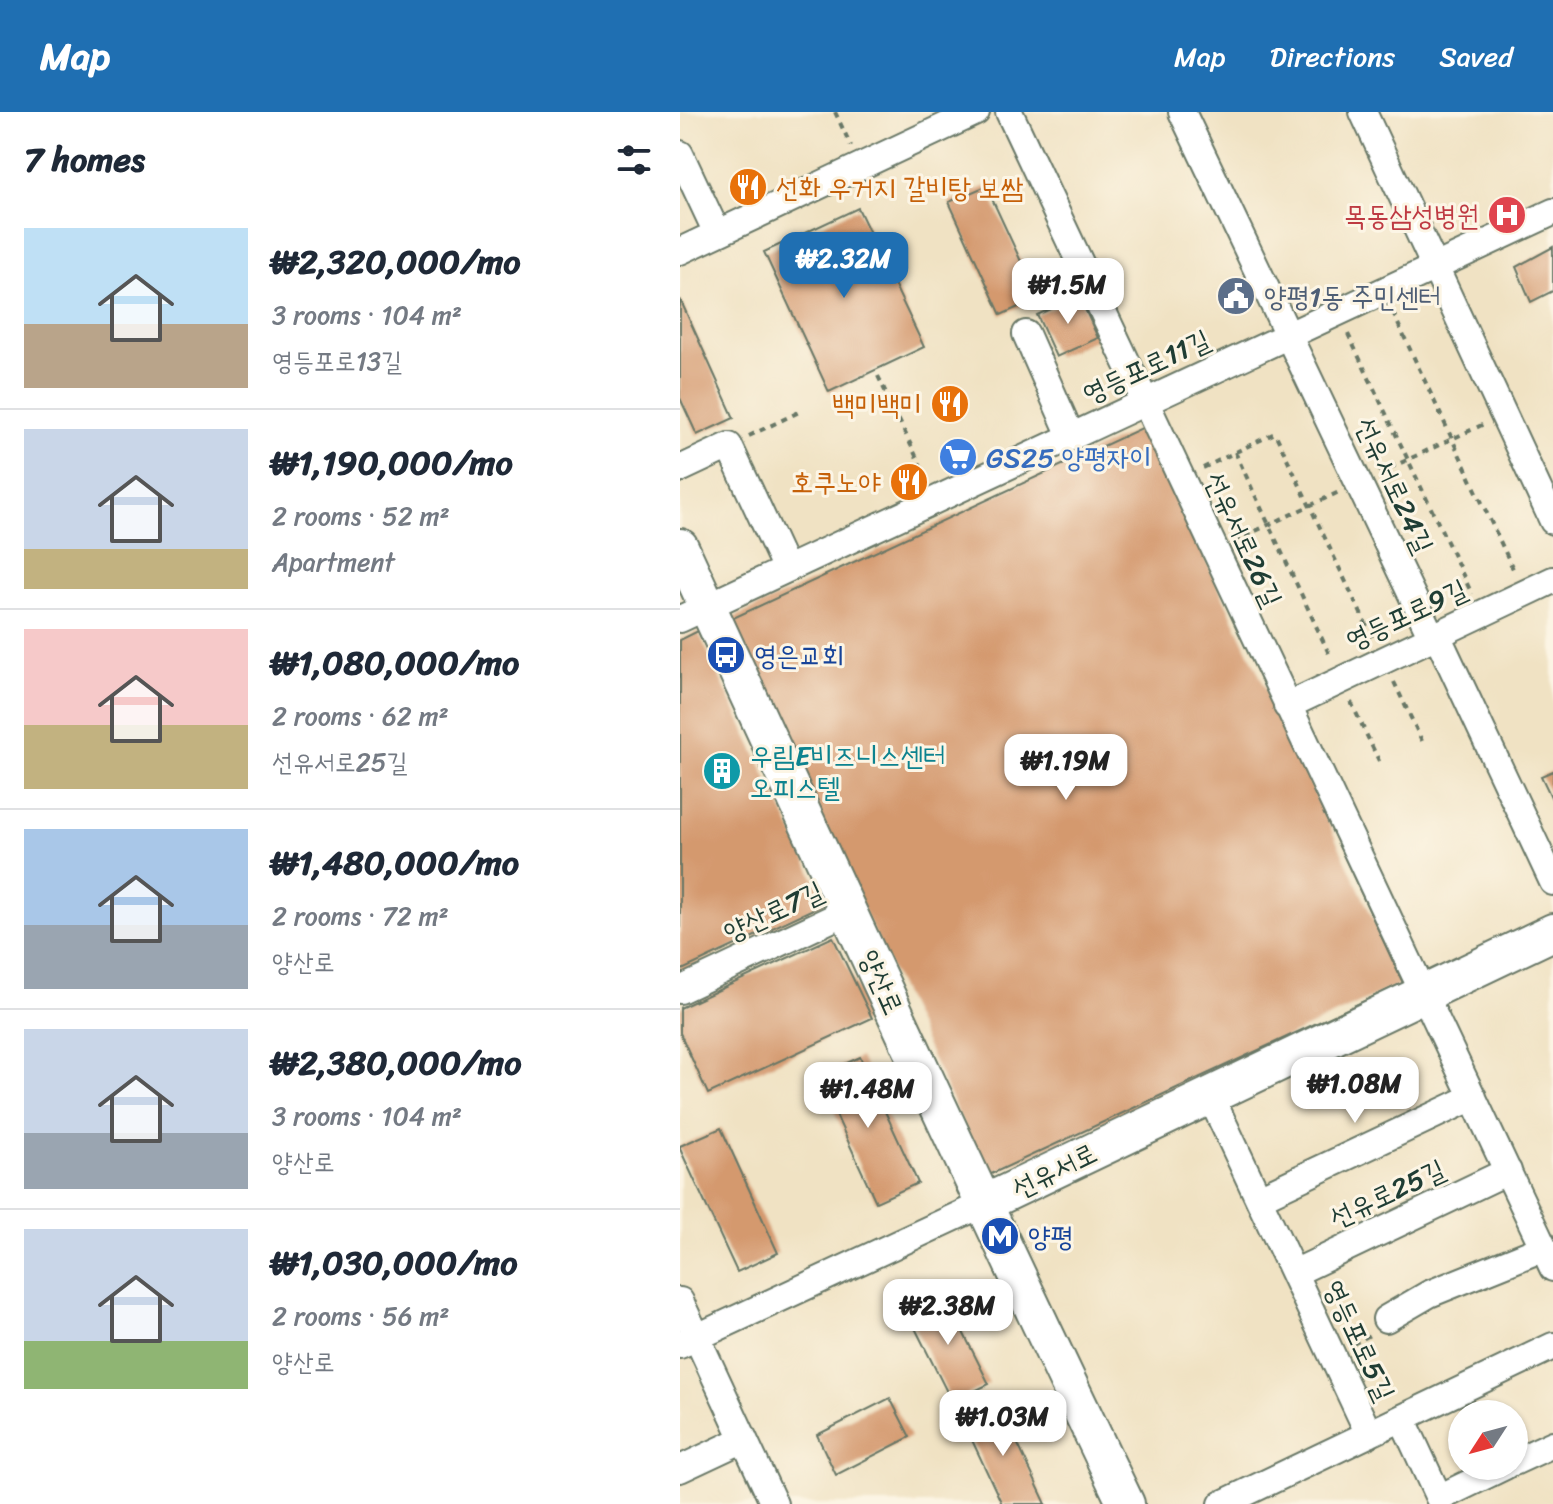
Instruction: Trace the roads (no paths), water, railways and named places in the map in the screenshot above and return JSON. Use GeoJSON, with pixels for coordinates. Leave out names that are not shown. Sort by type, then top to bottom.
{"type":"FeatureCollection","features":[{"type":"Feature","properties":{"kind":"street"},"geometry":{"type":"LineString","coordinates":[[680,251],[976,112]]}},
{"type":"Feature","properties":{"kind":"street","name":"선유서로26길"},"geometry":{"type":"LineString","coordinates":[[1009,112],[1424,993]]}},
{"type":"Feature","properties":{"kind":"street","name":"선유서로24길"},"geometry":{"type":"LineString","coordinates":[[1182,112],[1428,629],[1437,635],[1553,882]]}},
{"type":"Feature","properties":{"kind":"street"},"geometry":{"type":"LineString","coordinates":[[1363,112],[1553,521]]}},
{"type":"Feature","properties":{"kind":"street"},"geometry":{"type":"LineString","coordinates":[[680,154],[717,233]]}},
{"type":"Feature","properties":{"kind":"street","name":"영등포로11길"},"geometry":{"type":"LineString","coordinates":[[694,613],[1553,212]]}},
{"type":"Feature","properties":{"kind":"street","name":"영등포로11길"},"geometry":{"type":"LineString","coordinates":[[1026,334],[1071,436]]}},
{"type":"Feature","properties":{"kind":"street"},"geometry":{"type":"LineString","coordinates":[[680,469],[729,446],[786,569]]}},
{"type":"Feature","properties":{"kind":"street","name":"양산로"},"geometry":{"type":"LineString","coordinates":[[680,547],[694,613],[850,910],[983,1204],[1126,1504]]}},
{"type":"Feature","properties":{"kind":"street","name":"영등포로9길"},"geometry":{"type":"LineString","coordinates":[[1287,706],[1553,580]]}},
{"type":"Feature","properties":{"kind":"street","name":"양산로7길"},"geometry":{"type":"LineString","coordinates":[[680,990],[850,910]]}},
{"type":"Feature","properties":{"kind":"street","name":"선유서로"},"geometry":{"type":"LineString","coordinates":[[686,1338],[983,1204],[1553,932]]}},
{"type":"Feature","properties":{"kind":"street"},"geometry":{"type":"LineString","coordinates":[[1386,1319],[1429,1294],[1548,1258],[1424,993]]}},
{"type":"Feature","properties":{"kind":"street"},"geometry":{"type":"LineString","coordinates":[[1210,1095],[1294,1273]]}},
{"type":"Feature","properties":{"kind":"street"},"geometry":{"type":"LineString","coordinates":[[1259,1198],[1473,1097]]}},
{"type":"Feature","properties":{"kind":"street","name":"선유로25길"},"geometry":{"type":"LineString","coordinates":[[1294,1273],[1508,1171]]}},
{"type":"Feature","properties":{"kind":"street","name":"영등포로5길"},"geometry":{"type":"LineString","coordinates":[[1294,1273],[1369,1434]]}},
{"type":"Feature","properties":{"kind":"street"},"geometry":{"type":"LineString","coordinates":[[680,1301],[686,1338],[744,1439],[774,1504]]}},
{"type":"Feature","properties":{"kind":"street","name":"영등포로5길"},"geometry":{"type":"LineString","coordinates":[[1222,1504],[1553,1346]]}},
{"type":"Feature","properties":{"kind":"street","name":"영등포로5길"},"geometry":{"type":"LineString","coordinates":[[1402,1418],[1439,1498],[1476,1480]]}},
{"type":"Feature","properties":{"kind":"street"},"geometry":{"type":"LineString","coordinates":[[680,1469],[744,1439]]}},
{"type":"Feature","properties":{"kind":"street"},"geometry":{"type":"LineString","coordinates":[[1528,1456],[1553,1444]]}},
{"type":"Feature","properties":{"kind":"place","name":"선화 우거지 갈비탕 보쌈"},"geometry":{"type":"Point","coordinates":[748,187]}},
{"type":"Feature","properties":{"kind":"place","name":"목동삼성병원"},"geometry":{"type":"Point","coordinates":[1507,215]}},
{"type":"Feature","properties":{"kind":"place","name":"양평1동 주민센터"},"geometry":{"type":"Point","coordinates":[1236,296]}},
{"type":"Feature","properties":{"kind":"place","name":"백미백미"},"geometry":{"type":"Point","coordinates":[950,404]}},
{"type":"Feature","properties":{"kind":"place","name":"GS25 양평자이"},"geometry":{"type":"Point","coordinates":[958,457]}},
{"type":"Feature","properties":{"kind":"place","name":"호쿠노야"},"geometry":{"type":"Point","coordinates":[909,482]}},
{"type":"Feature","properties":{"kind":"place","name":"영은교회"},"geometry":{"type":"Point","coordinates":[726,655]}},
{"type":"Feature","properties":{"kind":"place","name":"우림E비즈니스센터 오피스텔"},"geometry":{"type":"Point","coordinates":[722,771]}},
{"type":"Feature","properties":{"kind":"place","name":"양평"},"geometry":{"type":"Point","coordinates":[1000,1236]}}]}
